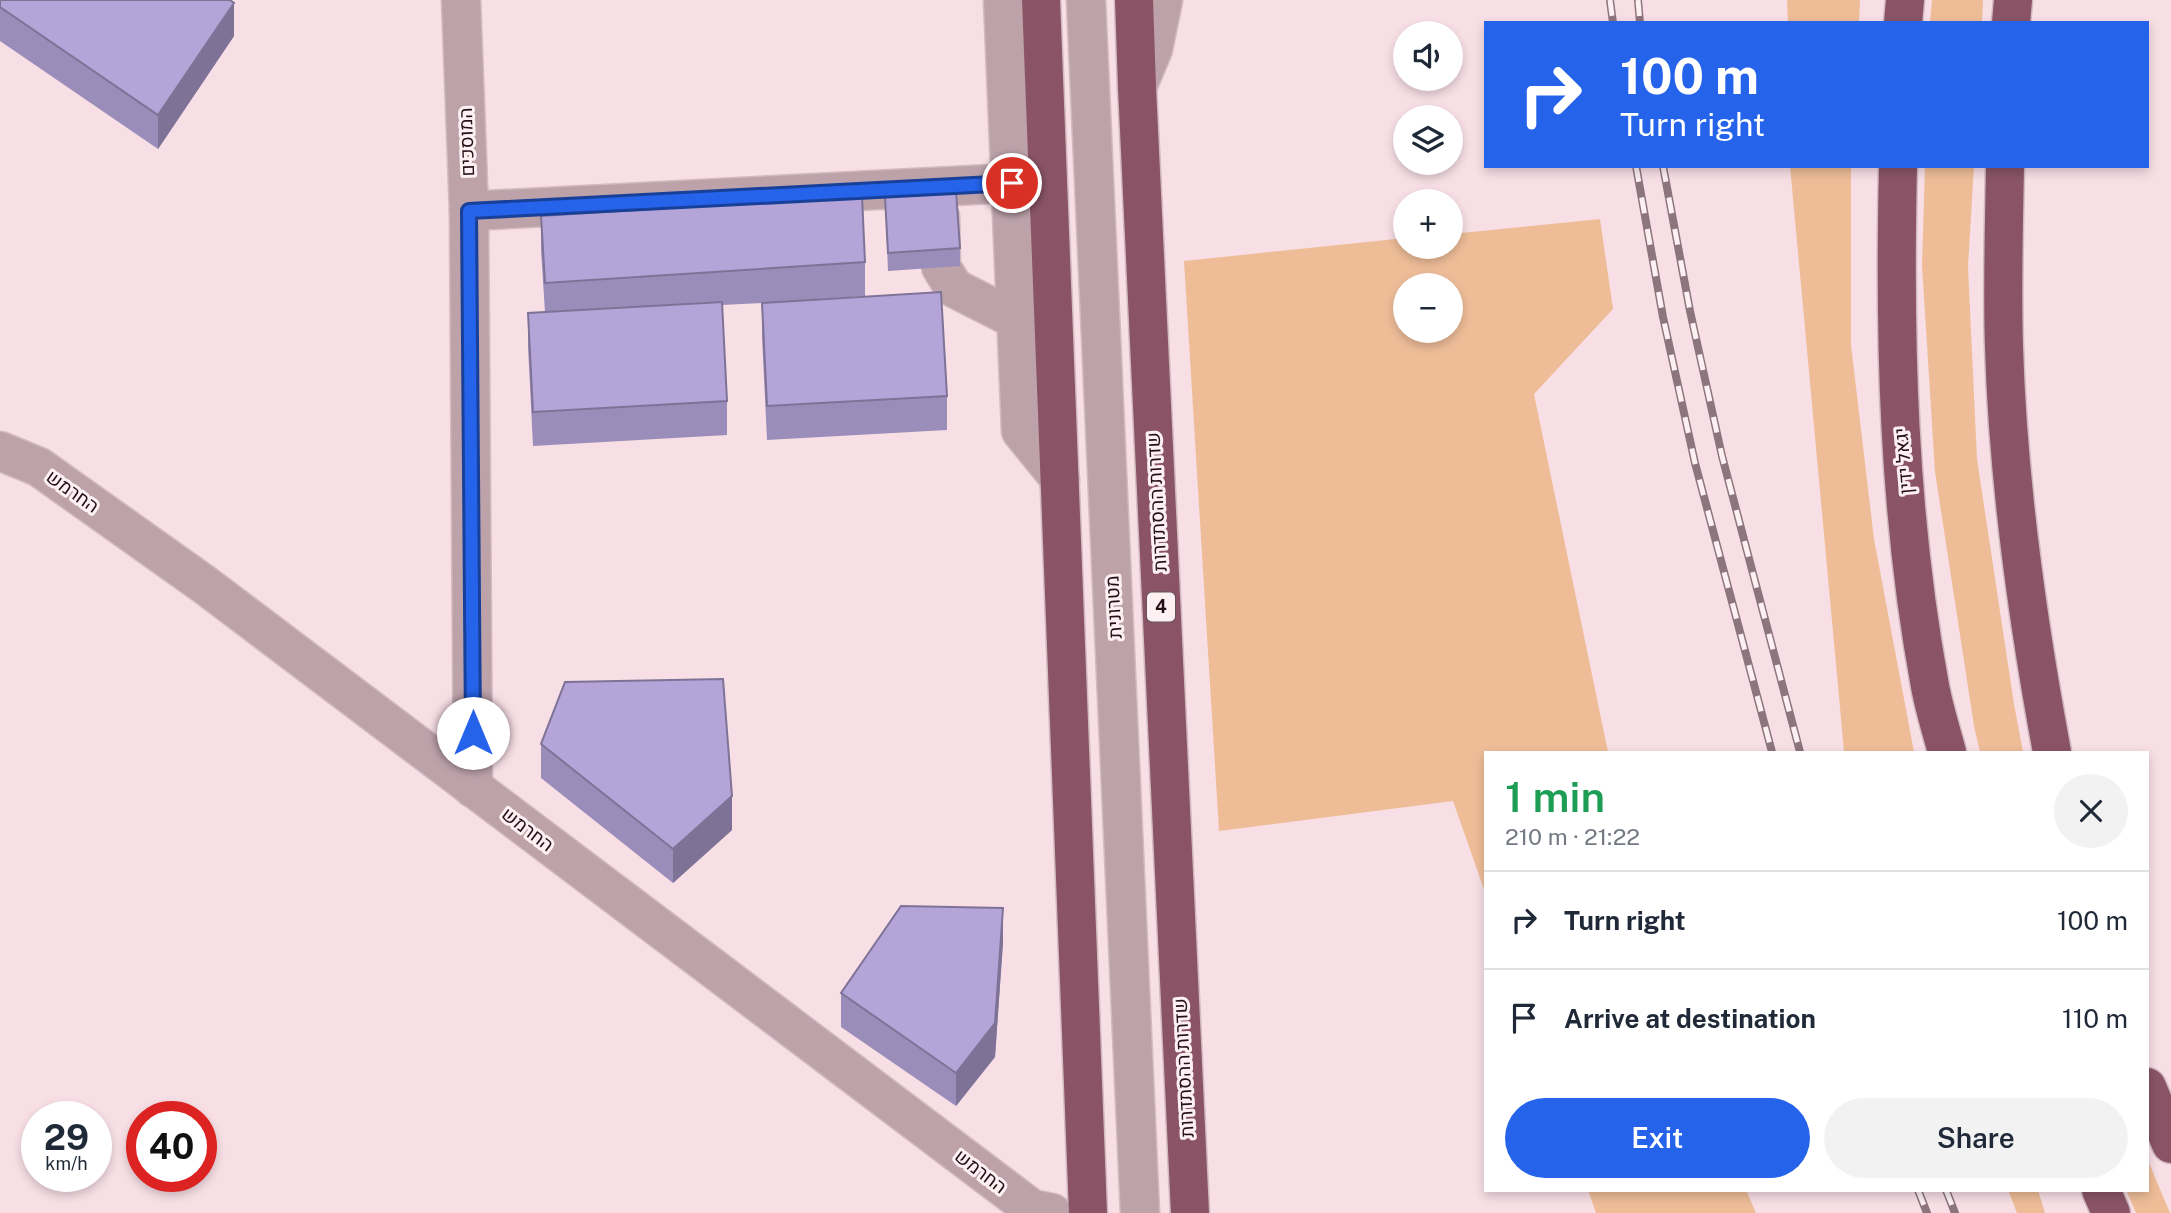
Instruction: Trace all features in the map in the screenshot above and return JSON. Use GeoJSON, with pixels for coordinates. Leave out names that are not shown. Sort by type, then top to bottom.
{"type":"FeatureCollection","features":[{"type":"Feature","properties":{"kind":"highway","name":"שדרות ההסתדרות"},"geometry":{"type":"LineString","coordinates":[[1134,0],[1190,1213]]}},
{"type":"Feature","properties":{"kind":"highway"},"geometry":{"type":"LineString","coordinates":[[1903,21],[1905,0]]}},
{"type":"Feature","properties":{"kind":"highway"},"geometry":{"type":"LineString","coordinates":[[2011,21],[2013,0]]}},
{"type":"Feature","properties":{"kind":"highway"},"geometry":{"type":"LineString","coordinates":[[1042,9],[1088,1213]]}},
{"type":"Feature","properties":{"kind":"highway","name":"יגאל ידין"},"geometry":{"type":"LineString","coordinates":[[1898,168],[1896,348],[1901,444],[1912,562],[1930,687],[1947,751]]}},
{"type":"Feature","properties":{"kind":"highway"},"geometry":{"type":"LineString","coordinates":[[2005,168],[2004,346],[2008,436],[2019,549],[2036,669],[2052,751]]}},
{"type":"Feature","properties":{"kind":"highway"},"geometry":{"type":"LineString","coordinates":[[2149,1092],[2171,1144]]}},
{"type":"Feature","properties":{"kind":"highway"},"geometry":{"type":"LineString","coordinates":[[2102,1192],[2110,1213]]}},
{"type":"Feature","properties":{"kind":"street","name":"המוסכים"},"geometry":{"type":"LineString","coordinates":[[461,0],[469,211],[473,788]]}},
{"type":"Feature","properties":{"kind":"street"},"geometry":{"type":"LineString","coordinates":[[1003,0],[1021,430],[1060,479]]}},
{"type":"Feature","properties":{"kind":"street","name":"מטרונית"},"geometry":{"type":"LineString","coordinates":[[1086,0],[1140,1213]]}},
{"type":"Feature","properties":{"kind":"street"},"geometry":{"type":"LineString","coordinates":[[1137,88],[1153,49],[1163,0]]}},
{"type":"Feature","properties":{"kind":"street"},"geometry":{"type":"LineString","coordinates":[[1006,79],[1042,9]]}},
{"type":"Feature","properties":{"kind":"street"},"geometry":{"type":"LineString","coordinates":[[469,211],[1012,183]]}},
{"type":"Feature","properties":{"kind":"street"},"geometry":{"type":"LineString","coordinates":[[940,186],[941,267],[954,288],[1017,320]]}},
{"type":"Feature","properties":{"kind":"street","name":"החרמש"},"geometry":{"type":"LineString","coordinates":[[0,451],[39,467],[172,562],[1032,1209],[1052,1213]]}},
{"type":"Feature","properties":{"kind":"shaded area"},"geometry":{"type":"Polygon","coordinates":[[[1787,0],[1860,0],[1859,21],[1788,21],[1787,0]]]}},
{"type":"Feature","properties":{"kind":"shaded area"},"geometry":{"type":"Polygon","coordinates":[[[1932,0],[1983,0],[1982,21],[1930,21],[1932,0]]]}},
{"type":"Feature","properties":{"kind":"shaded area"},"geometry":{"type":"Polygon","coordinates":[[[1790,168],[1851,168],[1851,345],[1874,539],[1914,751],[1844,751],[1790,168]]]}},
{"type":"Feature","properties":{"kind":"shaded area"},"geometry":{"type":"Polygon","coordinates":[[[1925,168],[1974,168],[1968,267],[1977,459],[2023,751],[1980,751],[1974,726],[1935,472],[1922,265],[1925,168]]]}},
{"type":"Feature","properties":{"kind":"shaded area"},"geometry":{"type":"Polygon","coordinates":[[[1600,219],[1613,309],[1534,394],[1608,751],[1484,751],[1484,889],[1453,801],[1219,831],[1184,261],[1393,239],[1393,259],[1463,259],[1463,233],[1600,219]]]}},
{"type":"Feature","properties":{"kind":"shaded area"},"geometry":{"type":"Polygon","coordinates":[[[2149,1163],[2170,1213],[2136,1213],[2127,1192],[2149,1192],[2149,1163]]]}},
{"type":"Feature","properties":{"kind":"shaded area"},"geometry":{"type":"Polygon","coordinates":[[[1589,1192],[1747,1192],[1756,1213],[1596,1213],[1589,1192]]]}},
{"type":"Feature","properties":{"kind":"shaded area"},"geometry":{"type":"Polygon","coordinates":[[[2009,1192],[2039,1192],[2045,1213],[2017,1213],[2009,1192]]]}},
{"type":"Feature","properties":{"kind":"building"},"geometry":{"type":"Polygon","coordinates":[[[0,0],[230,0],[234,3],[158,115],[0,7],[0,0]]]}},
{"type":"Feature","properties":{"kind":"building"},"geometry":{"type":"Polygon","coordinates":[[[956,191],[960,248],[888,253],[885,197],[956,191]]]}},
{"type":"Feature","properties":{"kind":"building"},"geometry":{"type":"Polygon","coordinates":[[[862,196],[865,262],[545,283],[541,216],[862,196]]]}},
{"type":"Feature","properties":{"kind":"building"},"geometry":{"type":"Polygon","coordinates":[[[941,292],[947,396],[767,406],[762,303],[941,292]]]}},
{"type":"Feature","properties":{"kind":"building"},"geometry":{"type":"Polygon","coordinates":[[[722,302],[727,401],[533,412],[528,313],[722,302]]]}},
{"type":"Feature","properties":{"kind":"building"},"geometry":{"type":"Polygon","coordinates":[[[723,679],[732,796],[673,849],[541,744],[565,682],[723,679]]]}},
{"type":"Feature","properties":{"kind":"building"},"geometry":{"type":"Polygon","coordinates":[[[901,906],[1003,908],[995,1023],[956,1073],[841,993],[901,906]]]}},
{"type":"Feature","properties":{"kind":"railway"},"geometry":{"type":"LineString","coordinates":[[1610,0],[1613,21]]}},
{"type":"Feature","properties":{"kind":"railway"},"geometry":{"type":"LineString","coordinates":[[1638,0],[1640,21]]}},
{"type":"Feature","properties":{"kind":"railway"},"geometry":{"type":"LineString","coordinates":[[1636,168],[1663,317],[1695,463],[1772,751]]}},
{"type":"Feature","properties":{"kind":"railway"},"geometry":{"type":"LineString","coordinates":[[1663,168],[1690,311],[1722,456],[1800,751]]}},
{"type":"Feature","properties":{"kind":"railway"},"geometry":{"type":"LineString","coordinates":[[1919,1192],[1927,1213]]}},
{"type":"Feature","properties":{"kind":"railway"},"geometry":{"type":"LineString","coordinates":[[1947,1192],[1955,1213]]}},
{"type":"Feature","properties":{"kind":"route"},"geometry":{"type":"LineString","coordinates":[[473,733],[469,211],[1012,183]]}}]}
